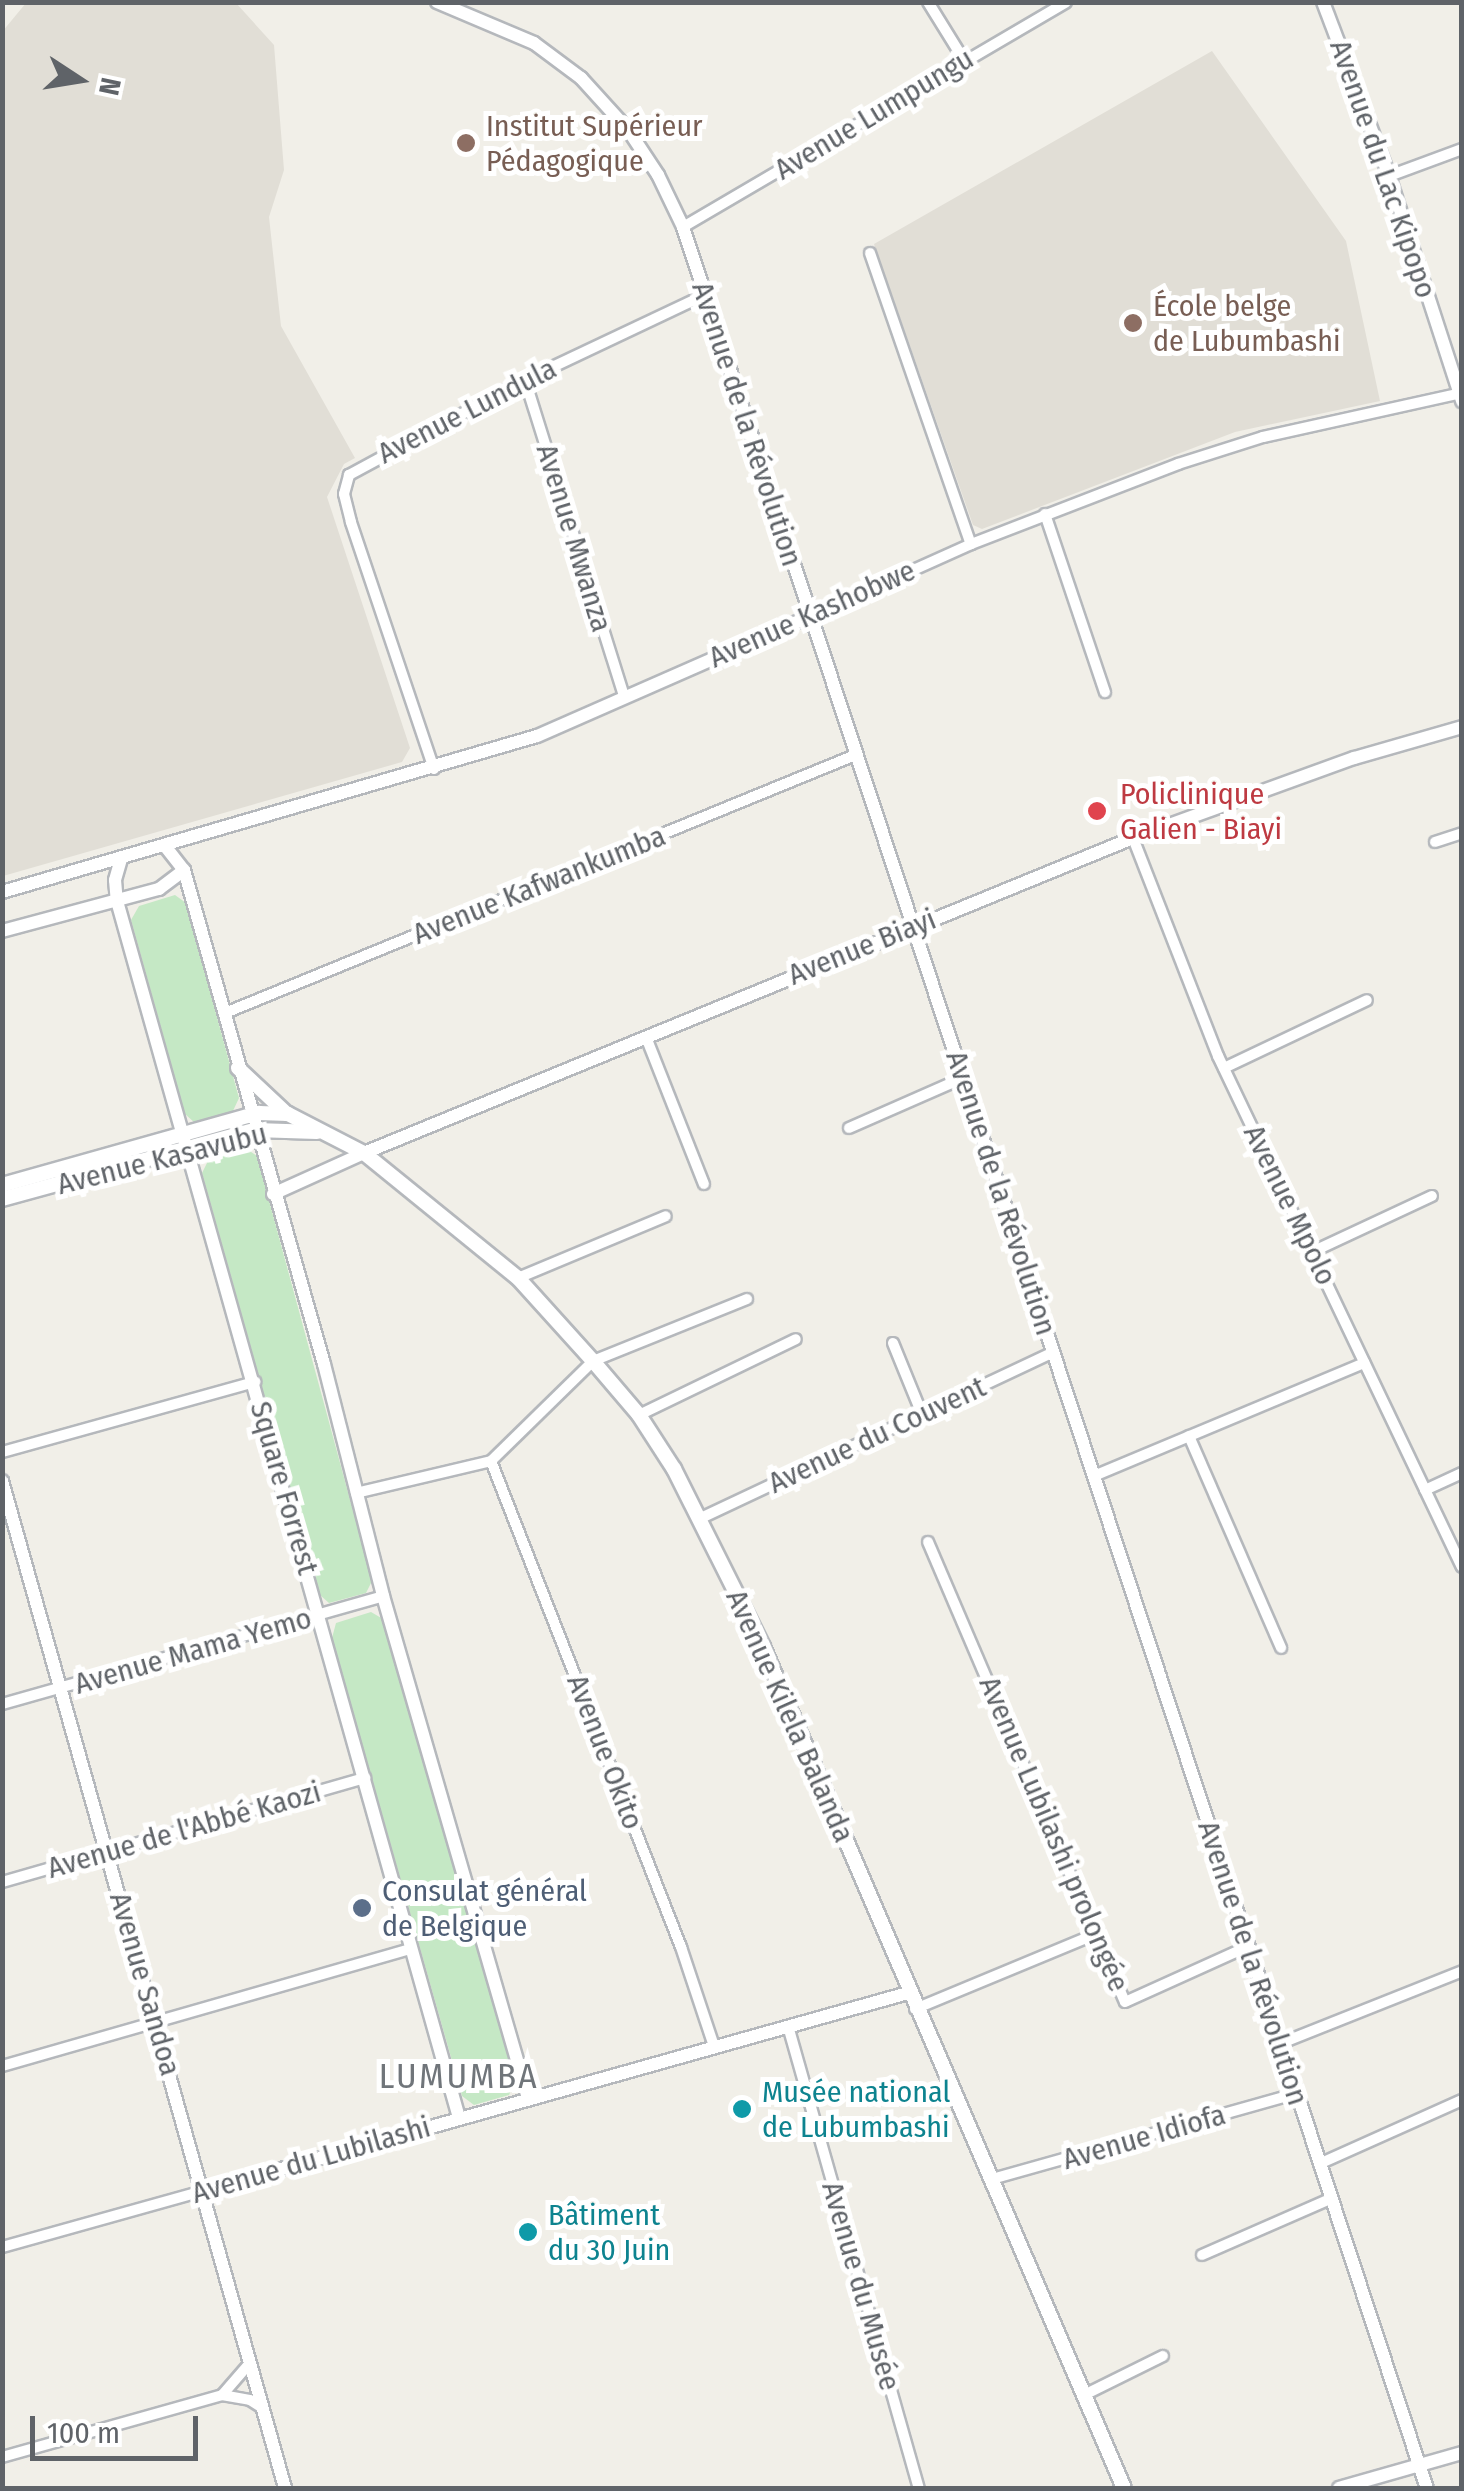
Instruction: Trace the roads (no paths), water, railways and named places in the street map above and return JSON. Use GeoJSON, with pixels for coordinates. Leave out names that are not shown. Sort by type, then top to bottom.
{"type":"FeatureCollection","features":[{"type":"Feature","properties":{"kind":"main road","name":"Avenue Kilela Balanda"},"geometry":{"type":"LineString","coordinates":[[238,1068],[288,1114],[364,1153],[518,1278],[639,1415],[700,1518],[763,1648],[1124,2488]]}},
{"type":"Feature","properties":{"kind":"main road"},"geometry":{"type":"LineString","coordinates":[[253,1123],[288,1114]]}},
{"type":"Feature","properties":{"kind":"main road","name":"Avenue Kasavubu"},"geometry":{"type":"LineString","coordinates":[[2,1199],[253,1123],[322,1132]]}},
{"type":"Feature","properties":{"kind":"main road","name":"Avenue Kasavubu"},"geometry":{"type":"LineString","coordinates":[[2,1186],[186,1142]]}},
{"type":"Feature","properties":{"kind":"street","name":"Avenue de la Révolution"},"geometry":{"type":"LineString","coordinates":[[437,2],[534,43],[582,78],[629,131],[658,175],[683,227],[1426,2488]]}},
{"type":"Feature","properties":{"kind":"street"},"geometry":{"type":"LineString","coordinates":[[928,2],[964,60]]}},
{"type":"Feature","properties":{"kind":"street","name":"Avenue Lumpungu"},"geometry":{"type":"LineString","coordinates":[[683,227],[1066,2]]}},
{"type":"Feature","properties":{"kind":"street","name":"Avenue du Lac Kipopo"},"geometry":{"type":"LineString","coordinates":[[1323,2],[1389,176],[1461,396]]}},
{"type":"Feature","properties":{"kind":"street"},"geometry":{"type":"LineString","coordinates":[[1389,176],[1462,148]]}},
{"type":"Feature","properties":{"kind":"street"},"geometry":{"type":"LineString","coordinates":[[870,252],[971,544]]}},
{"type":"Feature","properties":{"kind":"street","name":"Avenue Lundula"},"geometry":{"type":"LineString","coordinates":[[434,768],[351,522],[345,483],[356,467],[525,380],[705,296]]}},
{"type":"Feature","properties":{"kind":"street","name":"Avenue Mwanza"},"geometry":{"type":"LineString","coordinates":[[525,380],[624,696]]}},
{"type":"Feature","properties":{"kind":"street","name":"Avenue Kashobwe"},"geometry":{"type":"LineString","coordinates":[[2,892],[537,736],[971,544],[1229,447],[1461,396]]}},
{"type":"Feature","properties":{"kind":"street"},"geometry":{"type":"LineString","coordinates":[[1045,514],[1105,692]]}},
{"type":"Feature","properties":{"kind":"street","name":"Avenue Biayi"},"geometry":{"type":"LineString","coordinates":[[273,1194],[912,926],[1133,838],[1354,758],[1462,727]]}},
{"type":"Feature","properties":{"kind":"street","name":"Avenue Kafwankumba"},"geometry":{"type":"LineString","coordinates":[[225,1014],[854,756]]}},
{"type":"Feature","properties":{"kind":"street"},"geometry":{"type":"LineString","coordinates":[[1435,842],[1462,833]]}},
{"type":"Feature","properties":{"kind":"street"},"geometry":{"type":"LineString","coordinates":[[2,931],[160,890],[184,869],[192,847],[206,834]]}},
{"type":"Feature","properties":{"kind":"street","name":"Avenue Mpolo"},"geometry":{"type":"LineString","coordinates":[[1133,838],[1224,1068],[1462,1567]]}},
{"type":"Feature","properties":{"kind":"street"},"geometry":{"type":"LineString","coordinates":[[165,846],[184,869],[384,1596],[528,2098]]}},
{"type":"Feature","properties":{"kind":"street","name":"Square Forrest"},"geometry":{"type":"LineString","coordinates":[[121,858],[117,901],[459,2118]]}},
{"type":"Feature","properties":{"kind":"street"},"geometry":{"type":"LineString","coordinates":[[1224,1068],[1367,1000]]}},
{"type":"Feature","properties":{"kind":"street"},"geometry":{"type":"LineString","coordinates":[[646,1037],[704,1184]]}},
{"type":"Feature","properties":{"kind":"street"},"geometry":{"type":"LineString","coordinates":[[848,1128],[963,1078]]}},
{"type":"Feature","properties":{"kind":"street"},"geometry":{"type":"LineString","coordinates":[[1314,1251],[1432,1196]]}},
{"type":"Feature","properties":{"kind":"street"},"geometry":{"type":"LineString","coordinates":[[518,1278],[666,1216]]}},
{"type":"Feature","properties":{"kind":"street"},"geometry":{"type":"LineString","coordinates":[[356,1492],[491,1460],[593,1360],[746,1299]]}},
{"type":"Feature","properties":{"kind":"street"},"geometry":{"type":"LineString","coordinates":[[639,1415],[796,1339]]}},
{"type":"Feature","properties":{"kind":"street"},"geometry":{"type":"LineString","coordinates":[[892,1342],[922,1414]]}},
{"type":"Feature","properties":{"kind":"street","name":"Avenue du Couvent"},"geometry":{"type":"LineString","coordinates":[[700,1518],[1054,1352]]}},
{"type":"Feature","properties":{"kind":"street"},"geometry":{"type":"LineString","coordinates":[[1094,1476],[1364,1363]]}},
{"type":"Feature","properties":{"kind":"street"},"geometry":{"type":"LineString","coordinates":[[2,1452],[255,1382]]}},
{"type":"Feature","properties":{"kind":"street"},"geometry":{"type":"LineString","coordinates":[[1188,1436],[1281,1648]]}},
{"type":"Feature","properties":{"kind":"street","name":"Avenue Okito"},"geometry":{"type":"LineString","coordinates":[[491,1460],[680,1947],[714,2046]]}},
{"type":"Feature","properties":{"kind":"street"},"geometry":{"type":"LineString","coordinates":[[1425,1490],[1462,1472]]}},
{"type":"Feature","properties":{"kind":"street","name":"Avenue Sandoa"},"geometry":{"type":"LineString","coordinates":[[2,1481],[285,2488]]}},
{"type":"Feature","properties":{"kind":"street","name":"Avenue Lubilashi prolongée"},"geometry":{"type":"LineString","coordinates":[[928,1542],[1128,2003],[1248,1946]]}},
{"type":"Feature","properties":{"kind":"street","name":"Avenue Mama Yemo"},"geometry":{"type":"LineString","coordinates":[[2,1704],[384,1596]]}},
{"type":"Feature","properties":{"kind":"street","name":"Avenue de l'Abbé Kaozi"},"geometry":{"type":"LineString","coordinates":[[2,1882],[365,1778]]}},
{"type":"Feature","properties":{"kind":"street"},"geometry":{"type":"LineString","coordinates":[[916,2009],[1096,1934]]}},
{"type":"Feature","properties":{"kind":"street"},"geometry":{"type":"LineString","coordinates":[[2,2066],[411,1949]]}},
{"type":"Feature","properties":{"kind":"street"},"geometry":{"type":"LineString","coordinates":[[1280,2044],[1462,1971]]}},
{"type":"Feature","properties":{"kind":"street","name":"Avenue du Lubilashi"},"geometry":{"type":"LineString","coordinates":[[2,2247],[908,1992]]}},
{"type":"Feature","properties":{"kind":"street","name":"Avenue du Musée"},"geometry":{"type":"LineString","coordinates":[[788,2026],[919,2488]]}},
{"type":"Feature","properties":{"kind":"street","name":"Avenue Idiofa"},"geometry":{"type":"LineString","coordinates":[[992,2179],[1296,2094]]}},
{"type":"Feature","properties":{"kind":"street"},"geometry":{"type":"LineString","coordinates":[[1319,2164],[1462,2100]]}},
{"type":"Feature","properties":{"kind":"street"},"geometry":{"type":"LineString","coordinates":[[1202,2255],[1330,2199]]}},
{"type":"Feature","properties":{"kind":"street"},"geometry":{"type":"LineString","coordinates":[[1084,2395],[1163,2356]]}},
{"type":"Feature","properties":{"kind":"street"},"geometry":{"type":"LineString","coordinates":[[2,2457],[222,2395],[236,2385],[250,2364]]}},
{"type":"Feature","properties":{"kind":"street"},"geometry":{"type":"LineString","coordinates":[[222,2395],[250,2400],[262,2407]]}},
{"type":"Feature","properties":{"kind":"street"},"geometry":{"type":"LineString","coordinates":[[1339,2488],[1462,2452]]}},
{"type":"Feature","properties":{"kind":"place","name":"Institut Supérieur Pédagogique"},"geometry":{"type":"Point","coordinates":[466,143]}},
{"type":"Feature","properties":{"kind":"place","name":"École belge de Lubumbashi"},"geometry":{"type":"Point","coordinates":[1133,323]}},
{"type":"Feature","properties":{"kind":"place","name":"Policlinique Galien - Biayi"},"geometry":{"type":"Point","coordinates":[1097,811]}},
{"type":"Feature","properties":{"kind":"place","name":"Consulat général de Belgique"},"geometry":{"type":"Point","coordinates":[362,1908]}},
{"type":"Feature","properties":{"kind":"place","name":"Musée national de Lubumbashi"},"geometry":{"type":"Point","coordinates":[742,2109]}},
{"type":"Feature","properties":{"kind":"place","name":"Bâtiment du 30 Juin"},"geometry":{"type":"Point","coordinates":[528,2232]}},
{"type":"Feature","properties":{"kind":"district","name":"LUMUMBA"},"geometry":{"type":"Point","coordinates":[459,2076]}}]}
